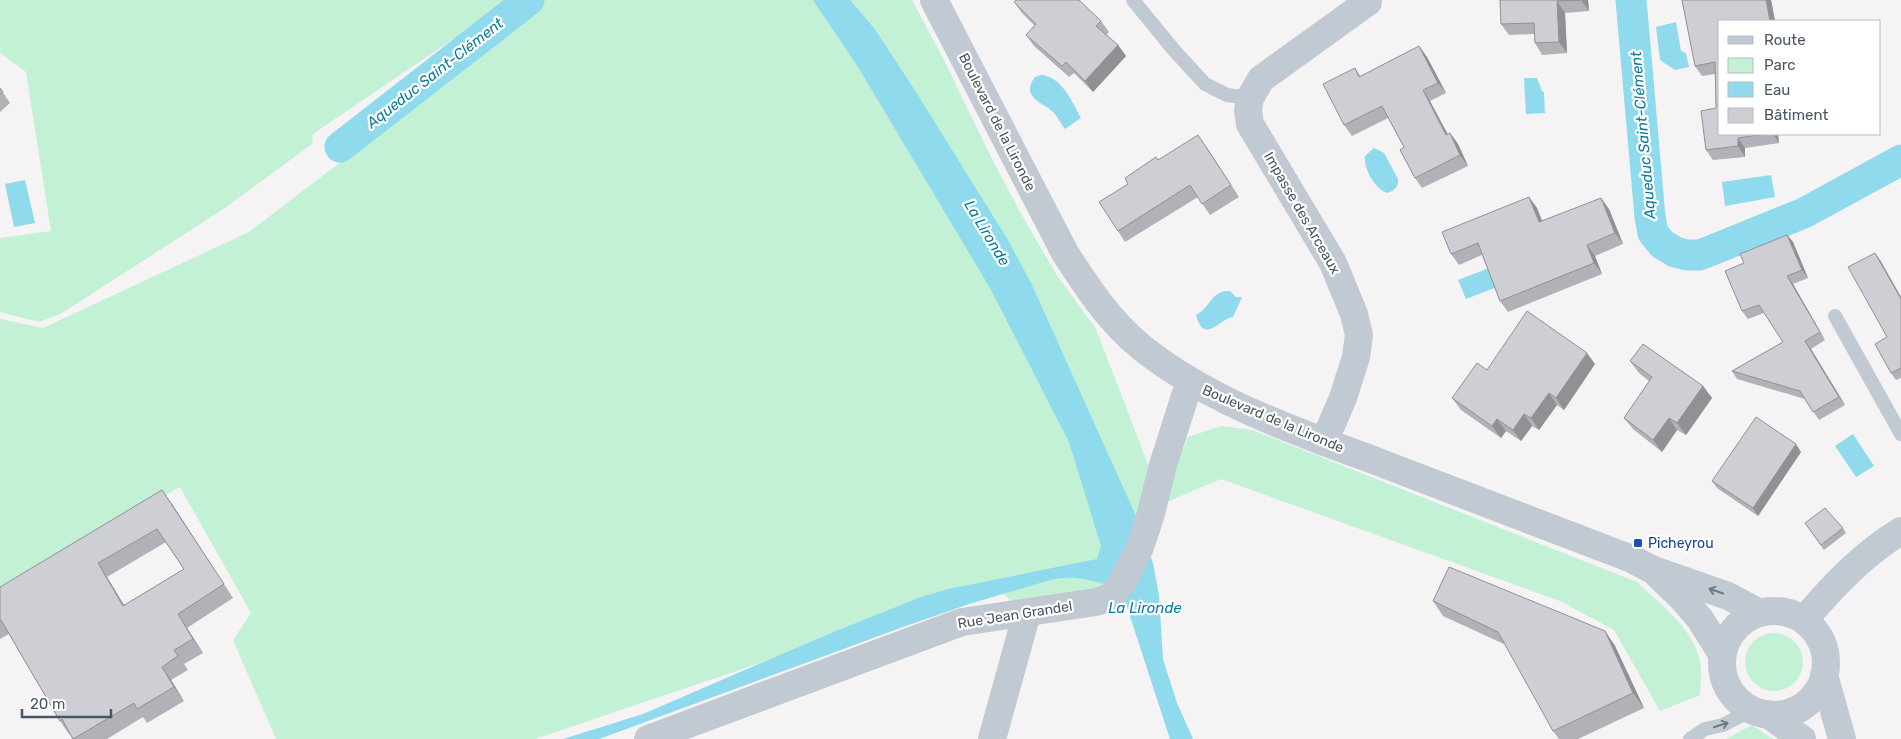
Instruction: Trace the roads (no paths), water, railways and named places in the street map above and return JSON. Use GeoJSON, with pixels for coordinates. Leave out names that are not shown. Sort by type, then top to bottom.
{"type":"FeatureCollection","features":[{"type":"Feature","properties":{"kind":"street","name":"Boulevard de la Lironde"},"geometry":{"type":"LineString","coordinates":[[934,0],[1065,253],[1113,322],[1140,346],[1192,383],[1264,418],[1632,559],[1652,569],[1728,596],[1760,612]]}},
{"type":"Feature","properties":{"kind":"street"},"geometry":{"type":"LineString","coordinates":[[1250,98],[1261,79],[1368,2]]}},
{"type":"Feature","properties":{"kind":"street","name":"Impasse des Arceaux"},"geometry":{"type":"LineString","coordinates":[[1250,98],[1248,110],[1250,124],[1333,263],[1354,314],[1359,335],[1356,357],[1343,398],[1324,442]]}},
{"type":"Feature","properties":{"kind":"street","name":"Rue Jean Grandel"},"geometry":{"type":"LineString","coordinates":[[648,739],[962,622],[1096,602],[1111,597],[1130,568],[1140,547],[1150,517],[1163,465],[1185,396],[1192,383]]}},
{"type":"Feature","properties":{"kind":"street"},"geometry":{"type":"LineString","coordinates":[[1804,620],[1844,575],[1885,541],[1901,531]]}},
{"type":"Feature","properties":{"kind":"street","name":"Boulevard de la Lironde"},"geometry":{"type":"LineString","coordinates":[[1652,569],[1682,598],[1700,619],[1722,654]]}},
{"type":"Feature","properties":{"kind":"street"},"geometry":{"type":"LineString","coordinates":[[1760,712],[1783,714],[1797,709],[1810,700],[1819,688],[1824,675],[1826,665],[1823,646],[1815,632],[1804,620],[1789,613],[1760,612],[1746,618],[1735,628],[1727,640],[1722,654],[1722,670],[1727,685],[1737,699],[1802,739]]}},
{"type":"Feature","properties":{"kind":"street"},"geometry":{"type":"LineString","coordinates":[[992,739],[1027,613]]}},
{"type":"Feature","properties":{"kind":"street"},"geometry":{"type":"LineString","coordinates":[[1824,675],[1842,739]]}},
{"type":"Feature","properties":{"kind":"lane"},"geometry":{"type":"LineString","coordinates":[[1133,0],[1173,49],[1205,84],[1227,95],[1250,98]]}},
{"type":"Feature","properties":{"kind":"lane"},"geometry":{"type":"LineString","coordinates":[[1835,316],[1901,434]]}},
{"type":"Feature","properties":{"kind":"lane"},"geometry":{"type":"LineString","coordinates":[[1690,739],[1705,729],[1760,712]]}},
{"type":"Feature","properties":{"kind":"water","name":"La Lironde"},"geometry":{"type":"Polygon","coordinates":[[[813,0],[850,0],[874,28],[1008,240],[1032,285],[1136,516],[1153,563],[1159,595],[1163,659],[1177,703],[1193,739],[1170,739],[1127,607],[1111,577],[1104,584],[1076,578],[1054,579],[969,604],[599,739],[563,739],[643,714],[831,633],[921,597],[948,589],[1097,559],[1101,546],[1069,442],[990,288],[858,67],[813,0]]]}},
{"type":"Feature","properties":{"kind":"water"},"geometry":{"type":"Polygon","coordinates":[[[1676,22],[1681,51],[1686,53],[1689,67],[1675,70],[1660,60],[1656,27],[1676,22]]]}},
{"type":"Feature","properties":{"kind":"water"},"geometry":{"type":"Polygon","coordinates":[[[1041,75],[1048,76],[1065,90],[1081,118],[1065,129],[1054,113],[1032,95],[1030,90],[1031,84],[1035,77],[1041,75]]]}},
{"type":"Feature","properties":{"kind":"water"},"geometry":{"type":"Polygon","coordinates":[[[1524,78],[1537,78],[1544,92],[1545,113],[1526,114],[1524,78]]]}},
{"type":"Feature","properties":{"kind":"water"},"geometry":{"type":"Polygon","coordinates":[[[1374,148],[1384,153],[1398,179],[1396,188],[1387,193],[1374,183],[1366,166],[1365,156],[1374,148]]]}},
{"type":"Feature","properties":{"kind":"water"},"geometry":{"type":"Polygon","coordinates":[[[1771,175],[1775,197],[1725,206],[1722,182],[1771,175]]]}},
{"type":"Feature","properties":{"kind":"water"},"geometry":{"type":"Polygon","coordinates":[[[25,180],[35,223],[14,227],[5,184],[25,180]]]}},
{"type":"Feature","properties":{"kind":"water"},"geometry":{"type":"Polygon","coordinates":[[[1494,266],[1502,285],[1466,299],[1458,280],[1494,266]]]}},
{"type":"Feature","properties":{"kind":"water"},"geometry":{"type":"Polygon","coordinates":[[[1230,291],[1236,297],[1242,297],[1233,317],[1208,330],[1203,329],[1196,315],[1216,295],[1230,291]]]}},
{"type":"Feature","properties":{"kind":"water"},"geometry":{"type":"Polygon","coordinates":[[[1853,434],[1874,466],[1856,477],[1835,446],[1853,434]]]}},
{"type":"Feature","properties":{"kind":"waterway","name":"Aqueduc Saint-Clément"},"geometry":{"type":"LineString","coordinates":[[340,147],[529,0]]}},
{"type":"Feature","properties":{"kind":"waterway","name":"Aqueduc Saint-Clément"},"geometry":{"type":"LineString","coordinates":[[1631,0],[1650,217],[1653,233],[1662,244],[1675,252],[1687,255],[1700,255],[1804,213],[1901,160]]}},
{"type":"Feature","properties":{"kind":"place","name":"Picheyrou"},"geometry":{"type":"Point","coordinates":[1638,543]}}]}
